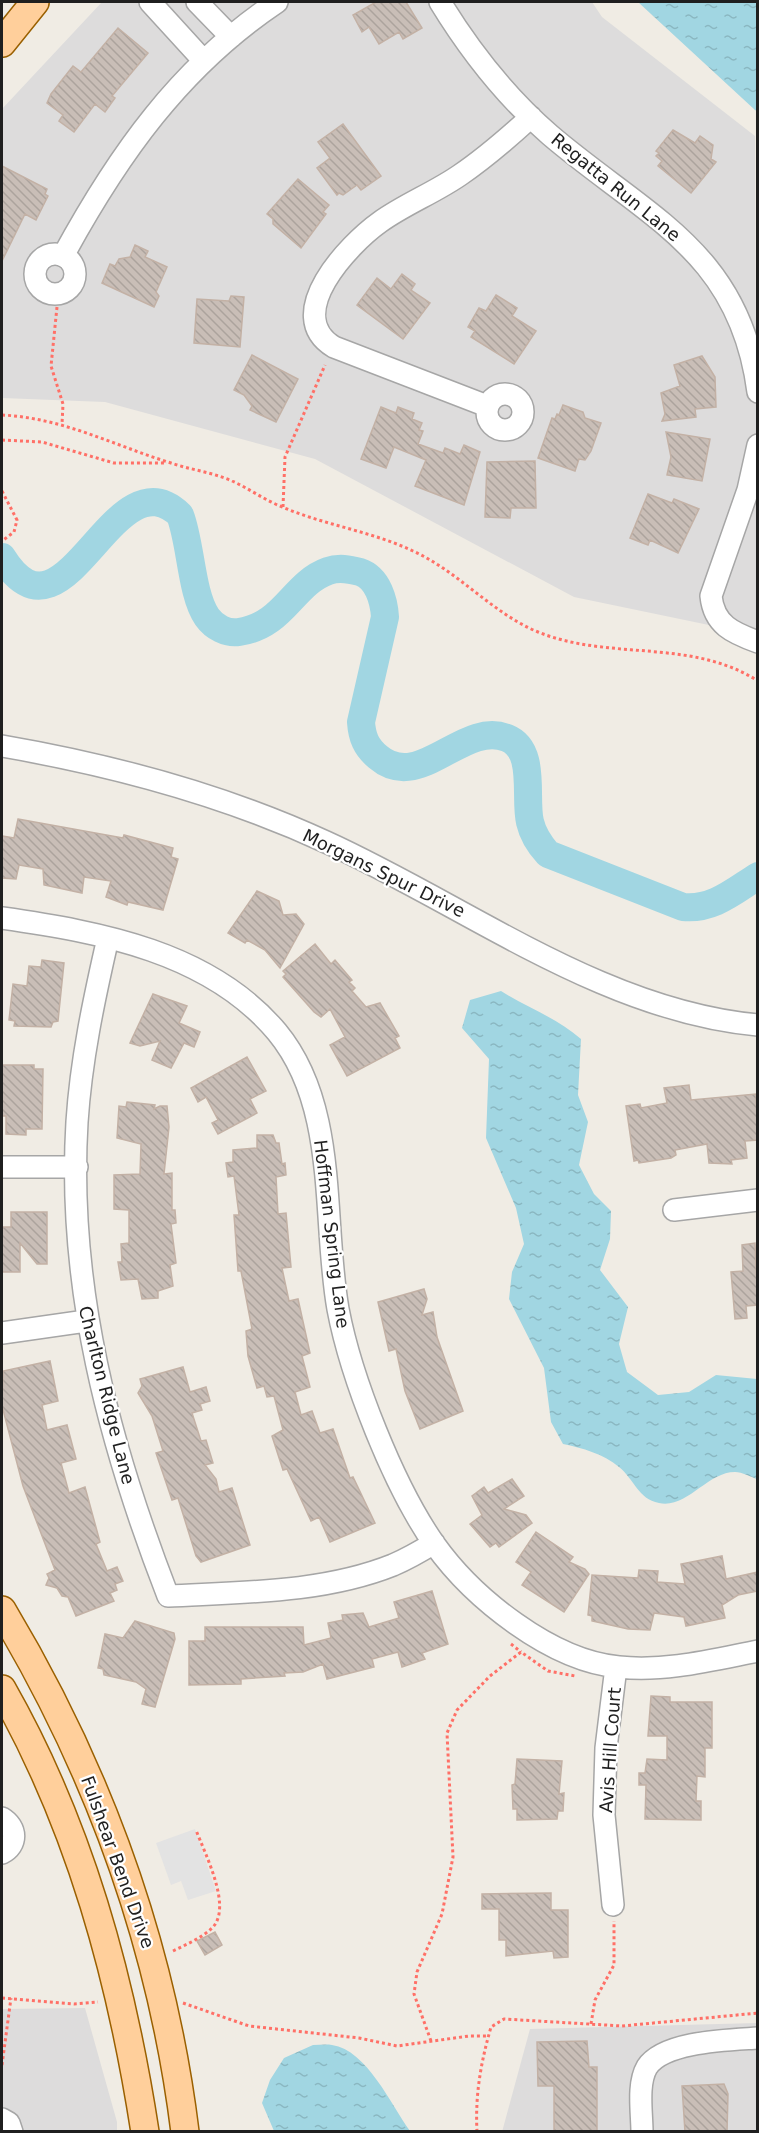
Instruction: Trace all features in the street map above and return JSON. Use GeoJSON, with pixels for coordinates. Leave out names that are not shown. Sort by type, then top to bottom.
{"type":"FeatureCollection","features":[{"type":"Feature","properties":{"kind":"main road"},"geometry":{"type":"LineString","coordinates":[[2,43],[35,2]]}},
{"type":"Feature","properties":{"kind":"main road","name":"Fulshear Bend Drive"},"geometry":{"type":"LineString","coordinates":[[2,1610],[39,1676],[92,1786],[125,1872],[150,1952],[172,2047],[185,2132]]}},
{"type":"Feature","properties":{"kind":"main road","name":"Fulshear Bend Drive"},"geometry":{"type":"LineString","coordinates":[[2,1689],[57,1801],[86,1878],[110,1956],[126,2022],[145,2132]]}},
{"type":"Feature","properties":{"kind":"main road"},"geometry":{"type":"LineString","coordinates":[[57,1801],[92,1786]]}},
{"type":"Feature","properties":{"kind":"street"},"geometry":{"type":"LineString","coordinates":[[150,2],[203,60]]}},
{"type":"Feature","properties":{"kind":"street"},"geometry":{"type":"LineString","coordinates":[[197,2],[231,37]]}},
{"type":"Feature","properties":{"kind":"street"},"geometry":{"type":"LineString","coordinates":[[63,256],[99,191],[134,139],[203,60],[277,2]]}},
{"type":"Feature","properties":{"kind":"street","name":"Regatta Run Lane"},"geometry":{"type":"LineString","coordinates":[[440,2],[487,70],[531,117],[574,155],[646,209],[699,256],[724,291],[740,323],[750,352],[758,392]]}},
{"type":"Feature","properties":{"kind":"street"},"geometry":{"type":"LineString","coordinates":[[487,406],[334,347],[323,339],[318,330],[315,304],[334,269],[368,231],[390,215],[477,163],[531,117]]}},
{"type":"Feature","properties":{"kind":"street"},"geometry":{"type":"LineString","coordinates":[[758,445],[748,490],[711,593],[714,613],[725,628],[758,642]]}},
{"type":"Feature","properties":{"kind":"street","name":"Morgans Spur Drive"},"geometry":{"type":"LineString","coordinates":[[2,746],[140,776],[260,815],[346,851],[610,986],[697,1015],[758,1025]]}},
{"type":"Feature","properties":{"kind":"street","name":"Hoffman Spring Lane"},"geometry":{"type":"LineString","coordinates":[[2,918],[55,926],[108,938],[176,959],[215,979],[249,1003],[271,1026],[297,1065],[311,1098],[321,1145],[338,1310],[350,1357],[370,1415],[392,1464],[434,1544],[457,1572],[516,1624],[571,1654],[616,1667],[660,1669],[758,1651]]}},
{"type":"Feature","properties":{"kind":"street","name":"Charlton Ridge Lane"},"geometry":{"type":"LineString","coordinates":[[108,938],[81,1073],[77,1167],[80,1260],[86,1321],[121,1461],[143,1531],[168,1596],[269,1591],[351,1578],[393,1565],[434,1544]]}},
{"type":"Feature","properties":{"kind":"street"},"geometry":{"type":"LineString","coordinates":[[2,1167],[77,1167]]}},
{"type":"Feature","properties":{"kind":"street"},"geometry":{"type":"LineString","coordinates":[[674,1210],[758,1200]]}},
{"type":"Feature","properties":{"kind":"street"},"geometry":{"type":"LineString","coordinates":[[2,1333],[86,1321]]}},
{"type":"Feature","properties":{"kind":"street","name":"Avis Hill Court"},"geometry":{"type":"LineString","coordinates":[[613,1905],[604,1815],[606,1748],[616,1667]]}},
{"type":"Feature","properties":{"kind":"street"},"geometry":{"type":"LineString","coordinates":[[2,1818],[11,1825],[14,1836],[10,1848],[2,1853]]}},
{"type":"Feature","properties":{"kind":"street"},"geometry":{"type":"LineString","coordinates":[[642,2132],[641,2092],[647,2067],[657,2058],[674,2049],[758,2038]]}},
{"type":"Feature","properties":{"kind":"street"},"geometry":{"type":"LineString","coordinates":[[2,2119],[9,2123],[12,2132]]}},
{"type":"Feature","properties":{"kind":"path"},"geometry":{"type":"LineString","coordinates":[[57,307],[51,366],[63,404],[62,424]]}},
{"type":"Feature","properties":{"kind":"path"},"geometry":{"type":"LineString","coordinates":[[283,507],[285,457],[326,365]]}},
{"type":"Feature","properties":{"kind":"path"},"geometry":{"type":"LineString","coordinates":[[2,415],[38,418],[62,424],[171,463],[231,480],[283,507],[413,551],[462,580],[516,622],[540,633],[621,650],[699,656],[723,662],[758,681]]}},
{"type":"Feature","properties":{"kind":"path"},"geometry":{"type":"LineString","coordinates":[[2,445],[10,439]]}},
{"type":"Feature","properties":{"kind":"path"},"geometry":{"type":"LineString","coordinates":[[2,440],[42,442],[102,461],[171,463]]}},
{"type":"Feature","properties":{"kind":"path"},"geometry":{"type":"LineString","coordinates":[[2,491],[17,520],[16,529],[2,541]]}},
{"type":"Feature","properties":{"kind":"path"},"geometry":{"type":"LineString","coordinates":[[431,2041],[414,1994],[417,1972],[442,1914],[453,1857],[447,1732],[457,1710],[490,1676],[521,1652],[548,1671],[576,1677]]}},
{"type":"Feature","properties":{"kind":"path"},"geometry":{"type":"LineString","coordinates":[[173,1951],[210,1929],[220,1913],[220,1899],[196,1830]]}},
{"type":"Feature","properties":{"kind":"path"},"geometry":{"type":"LineString","coordinates":[[591,2024],[595,2000],[614,1965],[616,1953],[613,1905]]}},
{"type":"Feature","properties":{"kind":"path"},"geometry":{"type":"LineString","coordinates":[[2,1998],[74,2004],[105,2002]]}},
{"type":"Feature","properties":{"kind":"path"},"geometry":{"type":"LineString","coordinates":[[2,2065],[11,1998]]}},
{"type":"Feature","properties":{"kind":"path"},"geometry":{"type":"LineString","coordinates":[[178,2003],[249,2026],[359,2038],[397,2046],[488,2036]]}},
{"type":"Feature","properties":{"kind":"path"},"geometry":{"type":"LineString","coordinates":[[477,2132],[475,2100],[490,2026],[504,2019],[622,2026],[758,2013]]}},
{"type":"Feature","properties":{"kind":"shaded area"},"geometry":{"type":"Polygon","coordinates":[[[102,2],[592,2],[602,17],[755,136],[757,635],[574,597],[315,459],[105,402],[2,398],[2,109],[102,2]]]}},
{"type":"Feature","properties":{"kind":"shaded area"},"geometry":{"type":"Polygon","coordinates":[[[195,1829],[216,1891],[188,1900],[181,1881],[171,1885],[156,1843],[195,1829]]]}},
{"type":"Feature","properties":{"kind":"shaded area"},"geometry":{"type":"Polygon","coordinates":[[[85,2008],[117,2122],[117,2131],[2,2131],[2,2009],[85,2008]]]}},
{"type":"Feature","properties":{"kind":"shaded area"},"geometry":{"type":"Polygon","coordinates":[[[757,2023],[757,2131],[502,2132],[530,2029],[757,2023]]]}},
{"type":"Feature","properties":{"kind":"water"},"geometry":{"type":"Polygon","coordinates":[[[638,2],[757,2],[757,111],[755,110],[638,2]]]}},
{"type":"Feature","properties":{"kind":"water"},"geometry":{"type":"Polygon","coordinates":[[[501,991],[552,1019],[581,1039],[578,1095],[588,1122],[579,1165],[594,1194],[611,1211],[610,1239],[600,1270],[628,1307],[619,1344],[627,1372],[658,1395],[689,1392],[716,1375],[757,1379],[757,1479],[738,1472],[725,1474],[679,1501],[659,1503],[646,1497],[624,1472],[607,1458],[563,1444],[551,1422],[544,1368],[509,1299],[512,1272],[524,1244],[516,1208],[486,1138],[489,1059],[462,1028],[470,1000],[501,991]]]}},
{"type":"Feature","properties":{"kind":"water"},"geometry":{"type":"Polygon","coordinates":[[[313,2045],[332,2045],[345,2049],[356,2057],[377,2080],[410,2131],[274,2131],[262,2103],[270,2080],[284,2058],[313,2045]]]}},
{"type":"Feature","properties":{"kind":"building"},"geometry":{"type":"Polygon","coordinates":[[[376,2],[406,2],[422,28],[403,39],[399,32],[379,44],[369,27],[362,32],[353,15],[376,2]]]}},
{"type":"Feature","properties":{"kind":"building"},"geometry":{"type":"Polygon","coordinates":[[[118,28],[148,53],[112,96],[115,98],[105,112],[95,104],[74,132],[59,121],[63,115],[47,103],[51,94],[73,66],[81,72],[118,28]]]}},
{"type":"Feature","properties":{"kind":"building"},"geometry":{"type":"Polygon","coordinates":[[[343,124],[381,176],[361,190],[357,185],[343,195],[339,193],[337,195],[317,168],[330,158],[318,142],[343,124]]]}},
{"type":"Feature","properties":{"kind":"building"},"geometry":{"type":"Polygon","coordinates":[[[673,130],[695,143],[700,136],[713,145],[711,159],[716,162],[691,193],[658,166],[662,161],[656,156],[659,153],[656,151],[673,130]]]}},
{"type":"Feature","properties":{"kind":"building"},"geometry":{"type":"Polygon","coordinates":[[[2,166],[47,189],[45,194],[48,196],[36,220],[25,214],[2,261],[2,166]]]}},
{"type":"Feature","properties":{"kind":"building"},"geometry":{"type":"Polygon","coordinates":[[[298,179],[329,205],[323,212],[326,214],[301,248],[273,224],[273,219],[267,214],[298,179]]]}},
{"type":"Feature","properties":{"kind":"building"},"geometry":{"type":"Polygon","coordinates":[[[135,245],[148,251],[145,257],[167,267],[156,292],[159,296],[154,307],[102,283],[110,264],[115,266],[119,259],[130,257],[135,245]]]}},
{"type":"Feature","properties":{"kind":"building"},"geometry":{"type":"Polygon","coordinates":[[[402,274],[415,284],[411,290],[430,303],[403,339],[357,305],[377,278],[391,289],[402,274]]]}},
{"type":"Feature","properties":{"kind":"building"},"geometry":{"type":"Polygon","coordinates":[[[496,295],[517,308],[512,316],[536,331],[514,364],[471,337],[475,331],[468,327],[479,308],[486,311],[496,295]]]}},
{"type":"Feature","properties":{"kind":"building"},"geometry":{"type":"Polygon","coordinates":[[[231,296],[244,297],[240,347],[194,343],[197,299],[229,301],[231,296]]]}},
{"type":"Feature","properties":{"kind":"building"},"geometry":{"type":"Polygon","coordinates":[[[252,355],[298,379],[276,422],[250,410],[252,406],[244,395],[234,390],[252,355]]]}},
{"type":"Feature","properties":{"kind":"building"},"geometry":{"type":"Polygon","coordinates":[[[702,356],[715,377],[716,407],[695,409],[696,417],[662,421],[665,414],[661,393],[680,386],[674,365],[702,356]]]}},
{"type":"Feature","properties":{"kind":"building"},"geometry":{"type":"Polygon","coordinates":[[[563,405],[583,412],[585,418],[601,423],[591,451],[585,460],[579,459],[575,471],[538,458],[552,418],[555,419],[557,414],[559,415],[563,405]]]}},
{"type":"Feature","properties":{"kind":"building"},"geometry":{"type":"Polygon","coordinates":[[[381,407],[396,413],[398,407],[414,413],[412,419],[422,423],[419,430],[423,431],[418,444],[443,453],[445,448],[460,454],[464,445],[480,452],[464,505],[415,486],[426,460],[394,447],[386,468],[361,459],[381,407]]]}},
{"type":"Feature","properties":{"kind":"building"},"geometry":{"type":"Polygon","coordinates":[[[666,432],[710,439],[702,481],[667,475],[671,457],[666,432]]]}},
{"type":"Feature","properties":{"kind":"building"},"geometry":{"type":"Polygon","coordinates":[[[535,461],[536,508],[511,508],[510,518],[485,517],[487,462],[535,461]]]}},
{"type":"Feature","properties":{"kind":"building"},"geometry":{"type":"Polygon","coordinates":[[[648,494],[672,503],[674,499],[699,509],[678,553],[650,540],[648,545],[630,538],[648,494]]]}},
{"type":"Feature","properties":{"kind":"building"},"geometry":{"type":"Polygon","coordinates":[[[18,819],[123,838],[124,835],[173,848],[171,857],[178,859],[163,910],[128,902],[127,905],[106,897],[111,881],[84,877],[82,893],[44,885],[43,869],[19,865],[16,879],[2,878],[2,836],[14,838],[18,819]]]}},
{"type":"Feature","properties":{"kind":"building"},"geometry":{"type":"Polygon","coordinates":[[[257,891],[279,901],[283,915],[296,914],[304,924],[280,968],[265,950],[247,940],[245,943],[228,933],[257,891]]]}},
{"type":"Feature","properties":{"kind":"building"},"geometry":{"type":"Polygon","coordinates":[[[315,944],[331,964],[335,960],[352,980],[349,982],[355,988],[352,991],[366,1007],[380,1003],[399,1036],[395,1038],[400,1048],[347,1076],[330,1045],[345,1037],[330,1009],[321,1017],[283,977],[286,974],[283,971],[315,944]]]}},
{"type":"Feature","properties":{"kind":"building"},"geometry":{"type":"Polygon","coordinates":[[[42,960],[64,963],[58,1021],[53,1022],[51,1027],[14,1026],[15,1021],[9,1020],[13,984],[27,986],[29,966],[41,967],[42,960]]]}},
{"type":"Feature","properties":{"kind":"building"},"geometry":{"type":"Polygon","coordinates":[[[153,994],[187,1006],[179,1023],[200,1032],[194,1047],[184,1043],[171,1068],[152,1060],[160,1041],[140,1046],[130,1043],[153,994]]]}},
{"type":"Feature","properties":{"kind":"building"},"geometry":{"type":"Polygon","coordinates":[[[247,1057],[266,1091],[250,1099],[257,1113],[218,1134],[212,1123],[218,1120],[206,1097],[198,1102],[191,1088],[247,1057]]]}},
{"type":"Feature","properties":{"kind":"building"},"geometry":{"type":"Polygon","coordinates":[[[2,1065],[34,1065],[34,1069],[43,1069],[42,1129],[26,1129],[26,1135],[6,1134],[6,1116],[2,1116],[2,1065]]]}},
{"type":"Feature","properties":{"kind":"building"},"geometry":{"type":"Polygon","coordinates":[[[689,1085],[691,1100],[756,1094],[758,1140],[745,1141],[747,1158],[731,1160],[732,1164],[709,1163],[707,1144],[675,1150],[676,1155],[671,1158],[639,1163],[638,1160],[634,1161],[626,1106],[640,1104],[641,1108],[667,1103],[664,1088],[689,1085]]]}},
{"type":"Feature","properties":{"kind":"building"},"geometry":{"type":"Polygon","coordinates":[[[127,1102],[155,1105],[154,1109],[167,1106],[169,1127],[164,1174],[172,1173],[172,1210],[175,1210],[176,1223],[171,1224],[176,1263],[170,1265],[173,1286],[158,1291],[158,1298],[142,1299],[138,1279],[121,1280],[118,1262],[122,1262],[121,1244],[129,1243],[129,1210],[114,1209],[114,1175],[140,1174],[141,1144],[117,1138],[119,1106],[126,1107],[127,1102]]]}},
{"type":"Feature","properties":{"kind":"building"},"geometry":{"type":"Polygon","coordinates":[[[257,1135],[273,1135],[276,1143],[279,1143],[282,1164],[285,1163],[286,1175],[276,1177],[278,1214],[286,1213],[291,1267],[282,1268],[289,1301],[298,1299],[310,1353],[302,1356],[310,1387],[295,1392],[301,1415],[312,1411],[320,1433],[333,1429],[350,1478],[353,1477],[375,1523],[330,1542],[319,1517],[311,1521],[287,1469],[283,1470],[272,1436],[283,1430],[274,1396],[267,1397],[264,1386],[257,1388],[248,1356],[246,1331],[252,1329],[241,1271],[238,1271],[234,1215],[239,1215],[234,1176],[228,1177],[226,1163],[233,1162],[233,1150],[257,1148],[257,1135]]]}},
{"type":"Feature","properties":{"kind":"building"},"geometry":{"type":"Polygon","coordinates":[[[11,1212],[47,1212],[47,1264],[37,1264],[20,1243],[20,1272],[2,1272],[2,1227],[11,1227],[11,1212]]]}},
{"type":"Feature","properties":{"kind":"building"},"geometry":{"type":"Polygon","coordinates":[[[755,1243],[758,1305],[746,1306],[747,1318],[735,1319],[731,1272],[743,1271],[742,1245],[755,1243]]]}},
{"type":"Feature","properties":{"kind":"building"},"geometry":{"type":"Polygon","coordinates":[[[424,1289],[427,1299],[422,1315],[433,1312],[437,1337],[463,1411],[420,1429],[405,1391],[396,1349],[389,1351],[378,1302],[424,1289]]]}},
{"type":"Feature","properties":{"kind":"building"},"geometry":{"type":"Polygon","coordinates":[[[50,1361],[58,1401],[42,1405],[47,1430],[67,1425],[76,1459],[61,1463],[69,1493],[85,1487],[100,1542],[96,1544],[107,1571],[117,1567],[123,1581],[115,1584],[117,1590],[110,1593],[114,1601],[76,1616],[68,1597],[62,1596],[57,1588],[46,1585],[49,1578],[47,1574],[55,1570],[23,1486],[2,1406],[3,1371],[50,1361]]]}},
{"type":"Feature","properties":{"kind":"building"},"geometry":{"type":"Polygon","coordinates":[[[183,1367],[190,1392],[206,1387],[210,1401],[200,1404],[202,1410],[192,1413],[201,1441],[206,1440],[213,1463],[205,1465],[216,1479],[219,1492],[232,1488],[250,1545],[201,1562],[196,1556],[178,1498],[172,1500],[156,1453],[163,1451],[152,1416],[138,1393],[142,1386],[140,1379],[183,1367]]]}},
{"type":"Feature","properties":{"kind":"building"},"geometry":{"type":"Polygon","coordinates":[[[512,1479],[524,1496],[504,1509],[526,1515],[532,1523],[499,1547],[496,1543],[490,1547],[470,1524],[482,1515],[472,1496],[484,1487],[488,1493],[512,1479]]]}},
{"type":"Feature","properties":{"kind":"building"},"geometry":{"type":"Polygon","coordinates":[[[536,1532],[573,1557],[569,1562],[585,1569],[589,1574],[564,1612],[522,1585],[531,1572],[516,1562],[536,1532]]]}},
{"type":"Feature","properties":{"kind":"building"},"geometry":{"type":"Polygon","coordinates":[[[722,1556],[726,1579],[758,1572],[758,1591],[738,1595],[722,1605],[725,1618],[686,1626],[684,1617],[654,1613],[650,1630],[628,1629],[592,1621],[592,1616],[588,1615],[592,1575],[638,1578],[639,1570],[658,1571],[657,1582],[685,1584],[681,1564],[722,1556]]]}},
{"type":"Feature","properties":{"kind":"building"},"geometry":{"type":"Polygon","coordinates":[[[432,1591],[448,1644],[422,1653],[425,1659],[402,1667],[398,1652],[372,1659],[374,1667],[327,1679],[323,1664],[303,1672],[284,1673],[285,1676],[241,1679],[241,1684],[189,1685],[189,1641],[205,1641],[205,1627],[303,1627],[304,1645],[331,1638],[328,1623],[343,1620],[342,1615],[363,1613],[369,1627],[399,1618],[394,1602],[432,1591]]]}},
{"type":"Feature","properties":{"kind":"building"},"geometry":{"type":"Polygon","coordinates":[[[135,1621],[174,1633],[175,1639],[155,1707],[142,1704],[146,1689],[136,1682],[104,1675],[103,1669],[98,1668],[105,1634],[123,1638],[135,1621]]]}},
{"type":"Feature","properties":{"kind":"building"},"geometry":{"type":"Polygon","coordinates":[[[651,1696],[670,1697],[670,1702],[712,1702],[712,1748],[705,1748],[705,1777],[697,1776],[696,1801],[701,1801],[701,1820],[645,1819],[646,1785],[639,1785],[639,1773],[645,1773],[647,1759],[667,1760],[667,1736],[648,1736],[651,1696]]]}},
{"type":"Feature","properties":{"kind":"building"},"geometry":{"type":"Polygon","coordinates":[[[517,1759],[562,1761],[559,1794],[564,1793],[563,1811],[558,1811],[557,1819],[517,1820],[517,1809],[513,1809],[512,1785],[515,1784],[517,1759]]]}},
{"type":"Feature","properties":{"kind":"building"},"geometry":{"type":"Polygon","coordinates":[[[551,1893],[551,1910],[568,1910],[568,1957],[554,1958],[553,1951],[506,1956],[506,1940],[499,1940],[499,1909],[482,1909],[482,1894],[551,1893]]]}},
{"type":"Feature","properties":{"kind":"building"},"geometry":{"type":"Polygon","coordinates":[[[215,1932],[222,1945],[205,1955],[197,1941],[215,1932]]]}},
{"type":"Feature","properties":{"kind":"building"},"geometry":{"type":"Polygon","coordinates":[[[587,2041],[589,2067],[597,2067],[597,2132],[554,2132],[554,2086],[538,2086],[537,2042],[587,2041]]]}},
{"type":"Feature","properties":{"kind":"building"},"geometry":{"type":"Polygon","coordinates":[[[724,2084],[728,2094],[727,2132],[685,2132],[682,2086],[724,2084]]]}},
{"type":"Feature","properties":{"kind":"waterway"},"geometry":{"type":"LineString","coordinates":[[2,557],[25,582],[47,584],[69,571],[132,508],[155,502],[180,515],[194,582],[202,607],[213,624],[230,632],[255,628],[267,621],[305,585],[328,571],[344,569],[360,572],[376,585],[385,617],[361,722],[365,741],[378,757],[394,766],[410,767],[426,762],[474,738],[491,735],[507,738],[516,744],[526,764],[530,822],[537,839],[548,854],[683,907],[704,906],[714,902],[758,876]]}}]}
